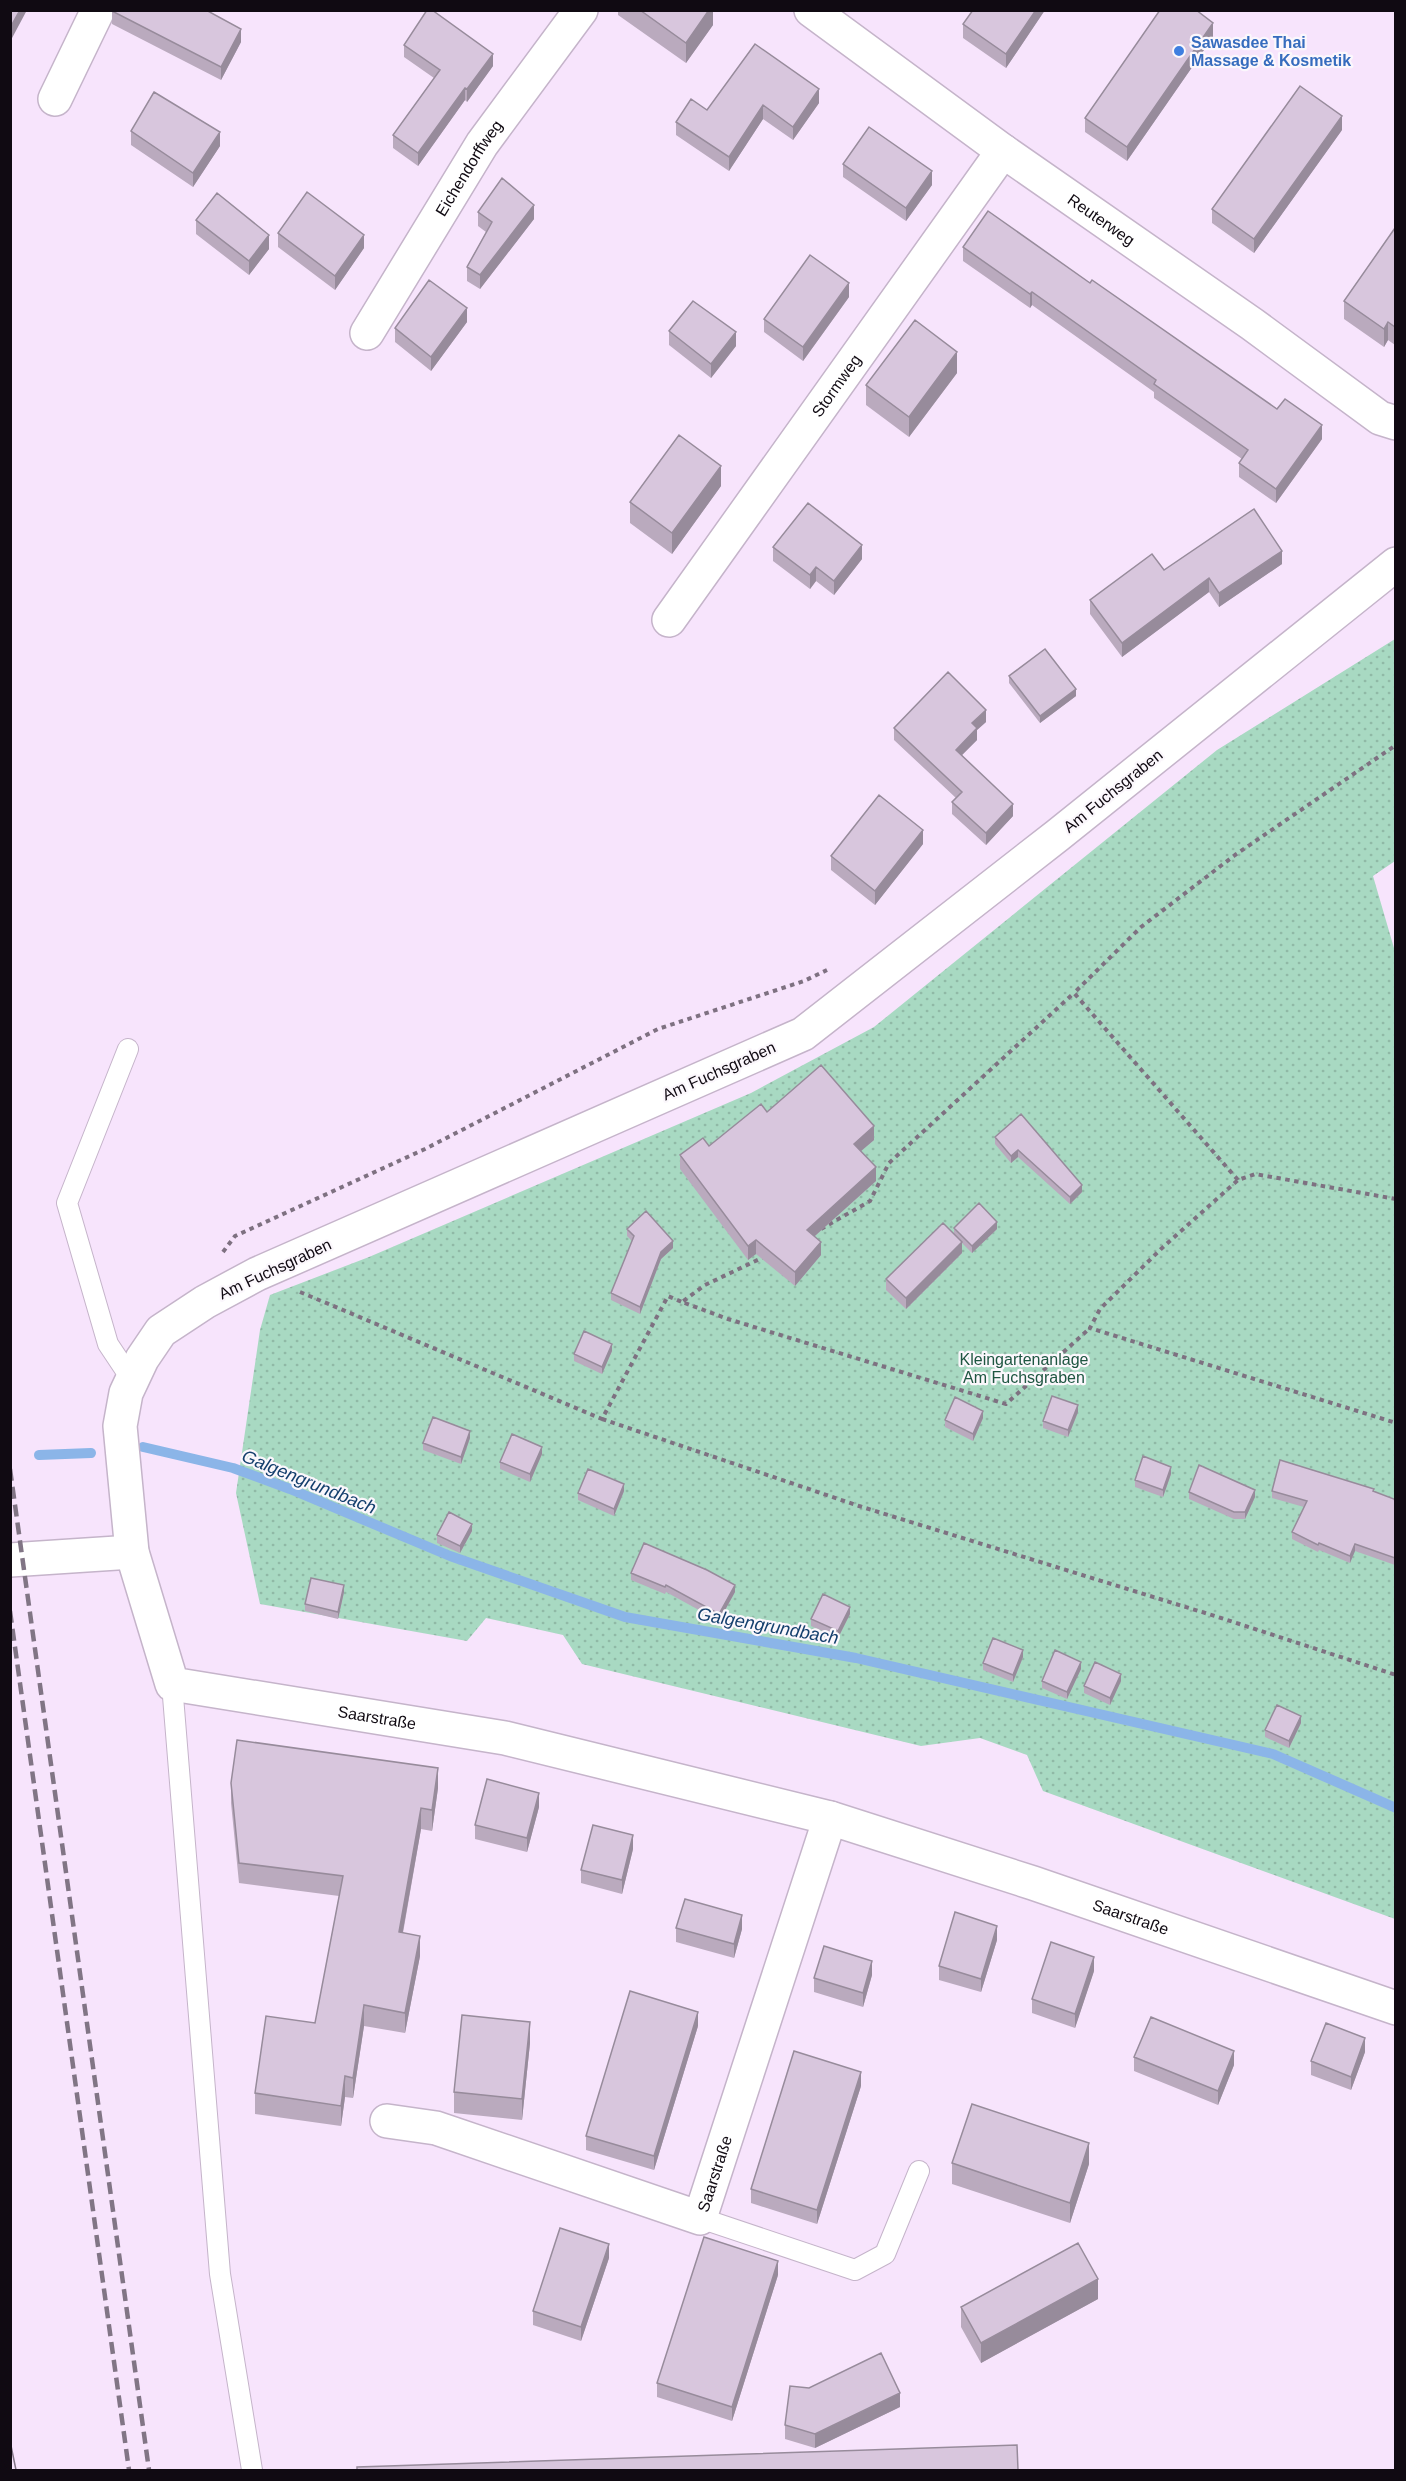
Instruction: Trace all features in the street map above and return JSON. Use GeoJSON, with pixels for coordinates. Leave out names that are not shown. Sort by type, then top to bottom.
{"type":"FeatureCollection","features":[{"type":"Feature","properties":{"kind":"street"},"geometry":{"type":"LineString","coordinates":[[55,99],[98,10]]}},
{"type":"Feature","properties":{"kind":"street","name":"Eichendorffweg"},"geometry":{"type":"LineString","coordinates":[[367,333],[482,144],[581,10]]}},
{"type":"Feature","properties":{"kind":"street","name":"Reuterweg"},"geometry":{"type":"LineString","coordinates":[[811,10],[1003,152],[1252,324],[1380,418],[1395,423]]}},
{"type":"Feature","properties":{"kind":"street","name":"Stormweg"},"geometry":{"type":"LineString","coordinates":[[669,620],[1003,152]]}},
{"type":"Feature","properties":{"kind":"street","name":"Am Fuchsgraben"},"geometry":{"type":"LineString","coordinates":[[132,1552],[120,1426],[126,1393],[142,1359],[161,1331],[205,1302],[257,1274],[803,1034],[1058,835],[1395,564]]}},
{"type":"Feature","properties":{"kind":"street"},"geometry":{"type":"LineString","coordinates":[[10,1560],[132,1552],[172,1684]]}},
{"type":"Feature","properties":{"kind":"street","name":"Saarstraße"},"geometry":{"type":"LineString","coordinates":[[172,1684],[505,1738],[830,1818],[1033,1883],[1395,2008]]}},
{"type":"Feature","properties":{"kind":"street","name":"Saarstraße"},"geometry":{"type":"LineString","coordinates":[[387,2121],[436,2128],[700,2218],[830,1818]]}},
{"type":"Feature","properties":{"kind":"lane"},"geometry":{"type":"LineString","coordinates":[[128,1048],[67,1203],[108,1344],[132,1380]]}},
{"type":"Feature","properties":{"kind":"lane"},"geometry":{"type":"LineString","coordinates":[[172,1684],[220,2274],[252,2470]]}},
{"type":"Feature","properties":{"kind":"lane"},"geometry":{"type":"LineString","coordinates":[[700,2218],[855,2270],[885,2254],[919,2171]]}},
{"type":"Feature","properties":{"kind":"path"},"geometry":{"type":"LineString","coordinates":[[811,1234],[870,1201],[889,1163],[1074,993],[1141,927],[1235,855],[1395,745]]}},
{"type":"Feature","properties":{"kind":"path"},"geometry":{"type":"LineString","coordinates":[[222,1253],[236,1236],[425,1149],[658,1029],[804,981],[837,966]]}},
{"type":"Feature","properties":{"kind":"path"},"geometry":{"type":"LineString","coordinates":[[1074,993],[1238,1180]]}},
{"type":"Feature","properties":{"kind":"path"},"geometry":{"type":"LineString","coordinates":[[602,1419],[668,1296],[728,1319],[1006,1404],[1090,1328],[1100,1309],[1238,1180],[1256,1174],[1395,1199]]}},
{"type":"Feature","properties":{"kind":"path"},"geometry":{"type":"LineString","coordinates":[[682,1302],[705,1284],[769,1254]]}},
{"type":"Feature","properties":{"kind":"path"},"geometry":{"type":"LineString","coordinates":[[257,1274],[602,1419],[859,1506],[1196,1610],[1395,1675]]}},
{"type":"Feature","properties":{"kind":"path"},"geometry":{"type":"LineString","coordinates":[[1090,1328],[1395,1423]]}},
{"type":"Feature","properties":{"kind":"green space","name":"Kleingartenanlage Am Fuchsgraben"},"geometry":{"type":"Polygon","coordinates":[[[1395,639],[1395,861],[1373,876],[1396,955],[1395,1919],[1043,1791],[1027,1755],[980,1738],[921,1746],[582,1664],[563,1635],[486,1618],[467,1641],[260,1604],[236,1493],[260,1330],[270,1295],[369,1257],[751,1093],[874,1027],[1217,750],[1395,639]]]}},
{"type":"Feature","properties":{"kind":"building"},"geometry":{"type":"Polygon","coordinates":[[[10,10],[20,10],[11,26],[10,26],[10,10]]]}},
{"type":"Feature","properties":{"kind":"building"},"geometry":{"type":"Polygon","coordinates":[[[112,10],[206,10],[241,29],[221,67],[112,10]]]}},
{"type":"Feature","properties":{"kind":"building"},"geometry":{"type":"Polygon","coordinates":[[[427,10],[432,10],[493,54],[418,153],[393,135],[440,70],[404,45],[427,10]]]}},
{"type":"Feature","properties":{"kind":"building"},"geometry":{"type":"Polygon","coordinates":[[[640,10],[709,10],[686,43],[640,10]]]}},
{"type":"Feature","properties":{"kind":"building"},"geometry":{"type":"Polygon","coordinates":[[[973,10],[1036,10],[1006,54],[963,24],[973,10]]]}},
{"type":"Feature","properties":{"kind":"building"},"geometry":{"type":"Polygon","coordinates":[[[1160,10],[1196,10],[1213,23],[1127,147],[1085,118],[1160,10]]]}},
{"type":"Feature","properties":{"kind":"building"},"geometry":{"type":"Polygon","coordinates":[[[755,44],[819,89],[793,127],[763,105],[729,157],[676,122],[691,99],[707,110],[755,44]]]}},
{"type":"Feature","properties":{"kind":"building"},"geometry":{"type":"Polygon","coordinates":[[[1300,86],[1342,116],[1254,239],[1212,209],[1300,86]]]}},
{"type":"Feature","properties":{"kind":"building"},"geometry":{"type":"Polygon","coordinates":[[[154,92],[220,132],[193,173],[131,131],[154,92]]]}},
{"type":"Feature","properties":{"kind":"building"},"geometry":{"type":"Polygon","coordinates":[[[869,127],[932,171],[906,208],[843,164],[869,127]]]}},
{"type":"Feature","properties":{"kind":"building"},"geometry":{"type":"Polygon","coordinates":[[[502,178],[534,205],[480,275],[467,267],[492,222],[478,212],[502,178]]]}},
{"type":"Feature","properties":{"kind":"building"},"geometry":{"type":"Polygon","coordinates":[[[307,192],[364,235],[335,276],[278,233],[307,192]]]}},
{"type":"Feature","properties":{"kind":"building"},"geometry":{"type":"Polygon","coordinates":[[[217,193],[269,235],[249,261],[196,220],[217,193]]]}},
{"type":"Feature","properties":{"kind":"building"},"geometry":{"type":"Polygon","coordinates":[[[988,211],[1090,283],[1092,280],[1277,409],[1285,399],[1322,425],[1276,489],[1239,463],[1248,450],[1154,384],[1156,380],[1032,292],[1030,294],[963,247],[988,211]]]}},
{"type":"Feature","properties":{"kind":"building"},"geometry":{"type":"Polygon","coordinates":[[[1395,228],[1395,327],[1388,322],[1384,329],[1344,301],[1395,228]]]}},
{"type":"Feature","properties":{"kind":"building"},"geometry":{"type":"Polygon","coordinates":[[[810,255],[849,283],[803,347],[764,319],[810,255]]]}},
{"type":"Feature","properties":{"kind":"building"},"geometry":{"type":"Polygon","coordinates":[[[429,280],[467,308],[431,357],[395,328],[429,280]]]}},
{"type":"Feature","properties":{"kind":"building"},"geometry":{"type":"Polygon","coordinates":[[[693,301],[736,332],[711,364],[669,331],[693,301]]]}},
{"type":"Feature","properties":{"kind":"building"},"geometry":{"type":"Polygon","coordinates":[[[915,320],[957,352],[909,417],[866,385],[915,320]]]}},
{"type":"Feature","properties":{"kind":"building"},"geometry":{"type":"Polygon","coordinates":[[[679,435],[721,466],[672,533],[630,502],[679,435]]]}},
{"type":"Feature","properties":{"kind":"building"},"geometry":{"type":"Polygon","coordinates":[[[808,503],[862,545],[834,581],[816,567],[810,575],[773,547],[808,503]]]}},
{"type":"Feature","properties":{"kind":"building"},"geometry":{"type":"Polygon","coordinates":[[[1254,509],[1282,551],[1219,593],[1209,578],[1122,643],[1090,600],[1152,554],[1164,570],[1254,509]]]}},
{"type":"Feature","properties":{"kind":"building"},"geometry":{"type":"Polygon","coordinates":[[[1045,649],[1076,689],[1040,716],[1009,676],[1045,649]]]}},
{"type":"Feature","properties":{"kind":"building"},"geometry":{"type":"Polygon","coordinates":[[[948,672],[986,710],[972,723],[977,728],[956,750],[1013,804],[986,833],[952,802],[962,792],[894,728],[948,672]]]}},
{"type":"Feature","properties":{"kind":"building"},"geometry":{"type":"Polygon","coordinates":[[[879,795],[923,830],[875,891],[831,856],[879,795]]]}},
{"type":"Feature","properties":{"kind":"building"},"geometry":{"type":"Polygon","coordinates":[[[821,1065],[874,1126],[854,1144],[876,1167],[807,1230],[821,1242],[795,1272],[756,1240],[748,1246],[680,1155],[703,1138],[709,1146],[761,1104],[767,1112],[821,1065]]]}},
{"type":"Feature","properties":{"kind":"building"},"geometry":{"type":"Polygon","coordinates":[[[1021,1114],[1082,1185],[1070,1197],[1018,1150],[1011,1156],[995,1137],[1021,1114]]]}},
{"type":"Feature","properties":{"kind":"building"},"geometry":{"type":"Polygon","coordinates":[[[979,1203],[997,1222],[972,1246],[954,1228],[979,1203]]]}},
{"type":"Feature","properties":{"kind":"building"},"geometry":{"type":"Polygon","coordinates":[[[646,1211],[673,1241],[661,1252],[640,1307],[611,1293],[634,1236],[627,1229],[646,1211]]]}},
{"type":"Feature","properties":{"kind":"building"},"geometry":{"type":"Polygon","coordinates":[[[943,1223],[962,1242],[906,1298],[886,1279],[943,1223]]]}},
{"type":"Feature","properties":{"kind":"building"},"geometry":{"type":"Polygon","coordinates":[[[584,1331],[612,1344],[602,1367],[574,1354],[584,1331]]]}},
{"type":"Feature","properties":{"kind":"building"},"geometry":{"type":"Polygon","coordinates":[[[1052,1396],[1078,1405],[1068,1430],[1043,1421],[1052,1396]]]}},
{"type":"Feature","properties":{"kind":"building"},"geometry":{"type":"Polygon","coordinates":[[[955,1397],[983,1411],[973,1434],[945,1420],[955,1397]]]}},
{"type":"Feature","properties":{"kind":"building"},"geometry":{"type":"Polygon","coordinates":[[[433,1417],[470,1431],[461,1457],[423,1443],[433,1417]]]}},
{"type":"Feature","properties":{"kind":"building"},"geometry":{"type":"Polygon","coordinates":[[[512,1434],[542,1447],[530,1474],[500,1462],[512,1434]]]}},
{"type":"Feature","properties":{"kind":"building"},"geometry":{"type":"Polygon","coordinates":[[[1143,1456],[1171,1467],[1163,1490],[1135,1480],[1143,1456]]]}},
{"type":"Feature","properties":{"kind":"building"},"geometry":{"type":"Polygon","coordinates":[[[1280,1460],[1374,1489],[1373,1491],[1394,1499],[1395,1558],[1355,1544],[1350,1556],[1319,1543],[1318,1545],[1292,1532],[1307,1501],[1272,1491],[1280,1460]]]}},
{"type":"Feature","properties":{"kind":"building"},"geometry":{"type":"Polygon","coordinates":[[[1199,1465],[1255,1490],[1245,1512],[1234,1512],[1189,1492],[1199,1465]]]}},
{"type":"Feature","properties":{"kind":"building"},"geometry":{"type":"Polygon","coordinates":[[[588,1469],[624,1484],[614,1509],[578,1493],[588,1469]]]}},
{"type":"Feature","properties":{"kind":"building"},"geometry":{"type":"Polygon","coordinates":[[[449,1512],[472,1524],[460,1546],[437,1535],[449,1512]]]}},
{"type":"Feature","properties":{"kind":"building"},"geometry":{"type":"Polygon","coordinates":[[[644,1543],[707,1570],[735,1585],[719,1614],[666,1585],[665,1587],[631,1573],[644,1543]]]}},
{"type":"Feature","properties":{"kind":"building"},"geometry":{"type":"Polygon","coordinates":[[[311,1578],[344,1585],[338,1612],[305,1604],[311,1578]]]}},
{"type":"Feature","properties":{"kind":"building"},"geometry":{"type":"Polygon","coordinates":[[[823,1594],[850,1607],[838,1631],[811,1619],[823,1594]]]}},
{"type":"Feature","properties":{"kind":"building"},"geometry":{"type":"Polygon","coordinates":[[[993,1638],[1023,1650],[1013,1675],[983,1663],[993,1638]]]}},
{"type":"Feature","properties":{"kind":"building"},"geometry":{"type":"Polygon","coordinates":[[[1055,1650],[1081,1662],[1067,1692],[1042,1681],[1055,1650]]]}},
{"type":"Feature","properties":{"kind":"building"},"geometry":{"type":"Polygon","coordinates":[[[1095,1662],[1121,1674],[1110,1698],[1084,1686],[1095,1662]]]}},
{"type":"Feature","properties":{"kind":"building"},"geometry":{"type":"Polygon","coordinates":[[[1277,1705],[1301,1716],[1289,1741],[1265,1730],[1277,1705]]]}},
{"type":"Feature","properties":{"kind":"building"},"geometry":{"type":"Polygon","coordinates":[[[237,1740],[438,1768],[432,1810],[421,1808],[399,1932],[420,1936],[405,2013],[364,2005],[353,2078],[345,2076],[341,2106],[255,2093],[266,2016],[315,2023],[343,1876],[239,1863],[231,1783],[237,1740]]]}},
{"type":"Feature","properties":{"kind":"building"},"geometry":{"type":"Polygon","coordinates":[[[487,1779],[539,1793],[527,1838],[475,1825],[487,1779]]]}},
{"type":"Feature","properties":{"kind":"building"},"geometry":{"type":"Polygon","coordinates":[[[593,1825],[633,1835],[622,1880],[581,1870],[593,1825]]]}},
{"type":"Feature","properties":{"kind":"building"},"geometry":{"type":"Polygon","coordinates":[[[685,1899],[742,1915],[734,1944],[676,1928],[685,1899]]]}},
{"type":"Feature","properties":{"kind":"building"},"geometry":{"type":"Polygon","coordinates":[[[955,1912],[997,1926],[981,1979],[939,1966],[955,1912]]]}},
{"type":"Feature","properties":{"kind":"building"},"geometry":{"type":"Polygon","coordinates":[[[1051,1942],[1094,1957],[1075,2014],[1032,1999],[1051,1942]]]}},
{"type":"Feature","properties":{"kind":"building"},"geometry":{"type":"Polygon","coordinates":[[[824,1946],[872,1961],[863,1993],[814,1978],[824,1946]]]}},
{"type":"Feature","properties":{"kind":"building"},"geometry":{"type":"Polygon","coordinates":[[[630,1991],[698,2012],[654,2156],[586,2136],[630,1991]]]}},
{"type":"Feature","properties":{"kind":"building"},"geometry":{"type":"Polygon","coordinates":[[[462,2015],[530,2022],[522,2099],[454,2092],[462,2015]]]}},
{"type":"Feature","properties":{"kind":"building"},"geometry":{"type":"Polygon","coordinates":[[[1151,2017],[1234,2051],[1218,2091],[1134,2057],[1151,2017]]]}},
{"type":"Feature","properties":{"kind":"building"},"geometry":{"type":"Polygon","coordinates":[[[1326,2023],[1365,2038],[1351,2077],[1311,2061],[1326,2023]]]}},
{"type":"Feature","properties":{"kind":"building"},"geometry":{"type":"Polygon","coordinates":[[[794,2051],[861,2072],[817,2210],[751,2189],[794,2051]]]}},
{"type":"Feature","properties":{"kind":"building"},"geometry":{"type":"Polygon","coordinates":[[[972,2104],[1089,2143],[1070,2203],[952,2163],[972,2104]]]}},
{"type":"Feature","properties":{"kind":"building"},"geometry":{"type":"Polygon","coordinates":[[[560,2228],[609,2244],[581,2327],[533,2311],[560,2228]]]}},
{"type":"Feature","properties":{"kind":"building"},"geometry":{"type":"Polygon","coordinates":[[[704,2237],[778,2261],[732,2407],[657,2383],[704,2237]]]}},
{"type":"Feature","properties":{"kind":"building"},"geometry":{"type":"Polygon","coordinates":[[[1078,2243],[1098,2279],[981,2343],[961,2307],[1078,2243]]]}},
{"type":"Feature","properties":{"kind":"building"},"geometry":{"type":"Polygon","coordinates":[[[881,2353],[900,2393],[815,2434],[785,2425],[790,2386],[809,2388],[881,2353]]]}},
{"type":"Feature","properties":{"kind":"building"},"geometry":{"type":"Polygon","coordinates":[[[1017,2445],[1018,2470],[357,2470],[357,2467],[1017,2445]]]}},
{"type":"Feature","properties":{"kind":"waterway","name":"Galgengrundbach"},"geometry":{"type":"LineString","coordinates":[[143,1447],[233,1468],[290,1489],[450,1556],[625,1617],[856,1658],[1273,1754],[1396,1808]]}},
{"type":"Feature","properties":{"kind":"waterway","name":"Galgengrundbach"},"geometry":{"type":"LineString","coordinates":[[39,1455],[91,1453]]}},
{"type":"Feature","properties":{"kind":"tram line"},"geometry":{"type":"LineString","coordinates":[[10,2441],[16,2470]]}},
{"type":"Feature","properties":{"kind":"railway"},"geometry":{"type":"LineString","coordinates":[[10,1469],[149,2470]]}},
{"type":"Feature","properties":{"kind":"railway"},"geometry":{"type":"LineString","coordinates":[[10,1611],[129,2470]]}},
{"type":"Feature","properties":{"kind":"place","name":"Sawasdee Thai Massage & Kosmetik"},"geometry":{"type":"Point","coordinates":[1179,51]}}]}
